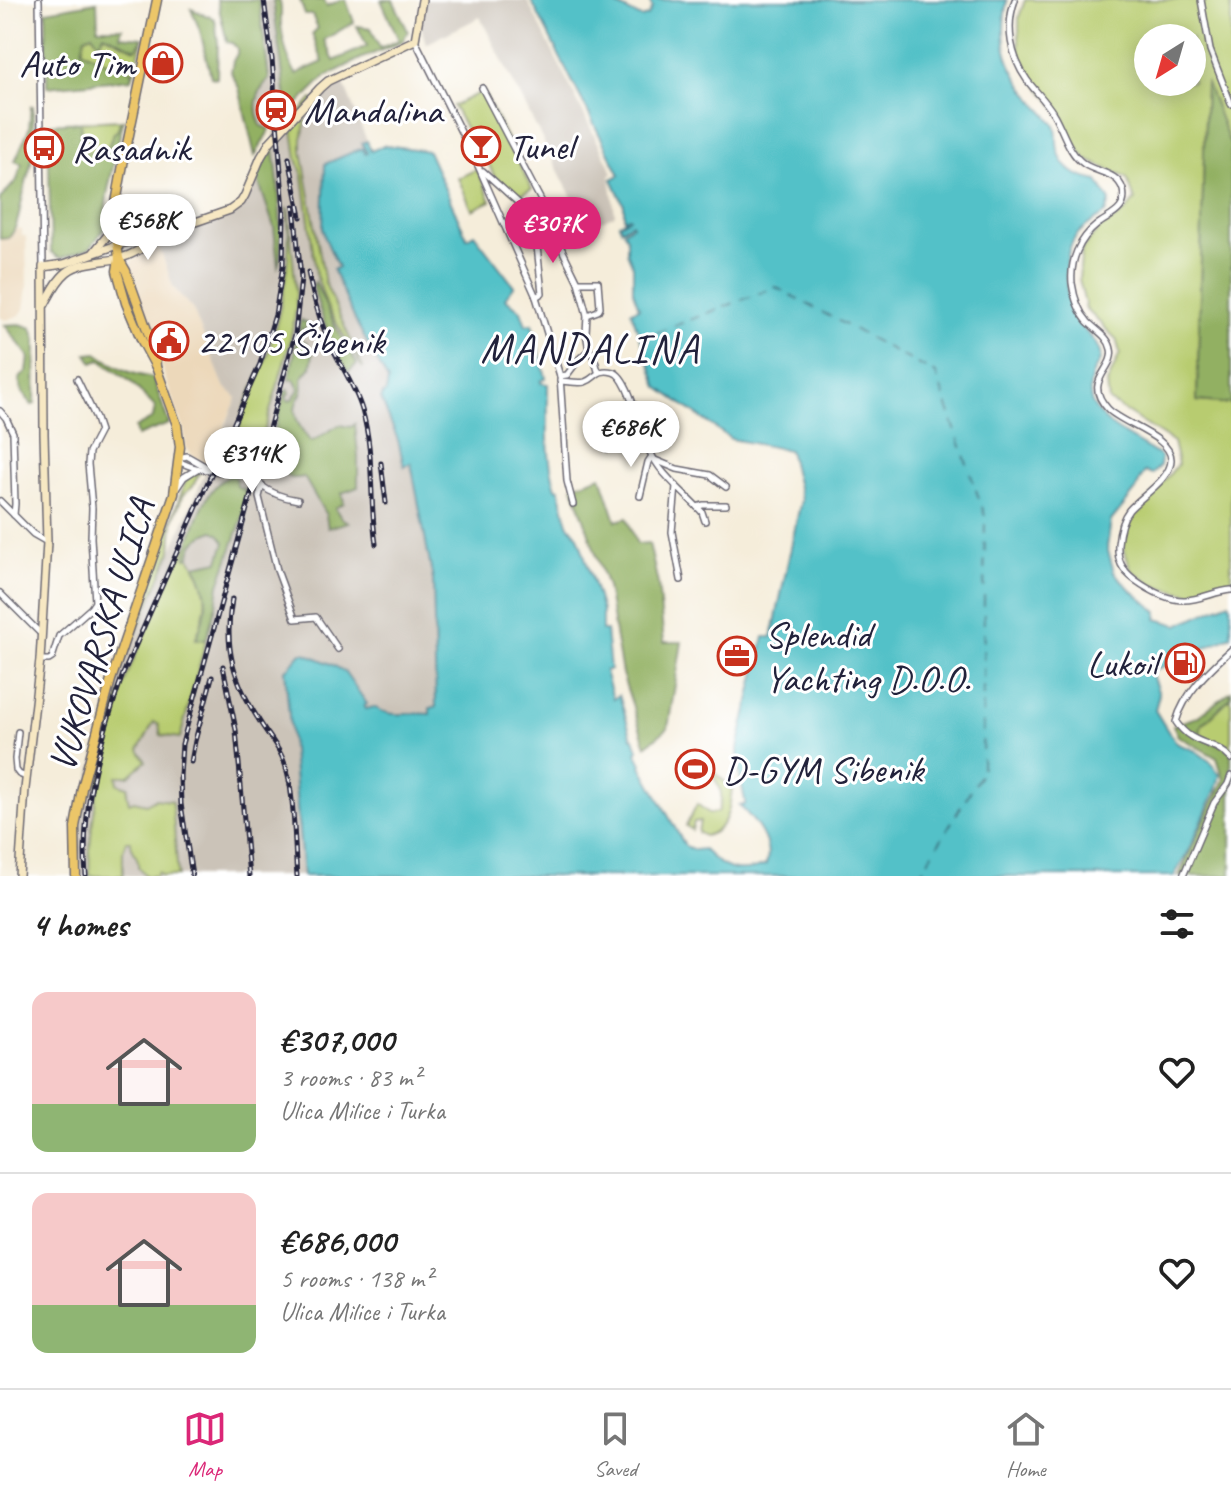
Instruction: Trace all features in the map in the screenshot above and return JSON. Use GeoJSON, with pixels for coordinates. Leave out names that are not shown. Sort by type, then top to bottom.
{"type":"FeatureCollection","features":[{"type":"Feature","properties":{"kind":"main road","name":"VUKOVARSKA ULICA"},"geometry":{"type":"LineString","coordinates":[[76,876],[75,827],[82,788],[115,667],[174,494],[179,460],[177,425],[156,367],[126,303],[117,271],[119,259],[115,212],[157,0]]}},
{"type":"Feature","properties":{"kind":"main road"},"geometry":{"type":"LineString","coordinates":[[43,270],[225,213],[236,206],[245,195],[270,142],[320,88],[328,81],[415,40],[422,0]]}},
{"type":"Feature","properties":{"kind":"main road"},"geometry":{"type":"LineString","coordinates":[[92,254],[107,236],[115,212]]}},
{"type":"Feature","properties":{"kind":"main road"},"geometry":{"type":"LineString","coordinates":[[43,270],[53,276],[64,275],[80,266],[119,259],[161,234]]}},
{"type":"Feature","properties":{"kind":"main road"},"geometry":{"type":"LineString","coordinates":[[19,876],[26,777],[40,660],[47,542],[43,270]]}},
{"type":"Feature","properties":{"kind":"main road"},"geometry":{"type":"LineString","coordinates":[[44,305],[64,275]]}},
{"type":"Feature","properties":{"kind":"street"},"geometry":{"type":"LineString","coordinates":[[39,0],[43,270]]}},
{"type":"Feature","properties":{"kind":"street"},"geometry":{"type":"LineString","coordinates":[[1015,0],[1011,12],[1013,55],[1026,79],[1053,112],[1065,139],[1083,163],[1117,179],[1122,188],[1124,200],[1118,212],[1086,236],[1077,248],[1072,268],[1077,306],[1110,344],[1112,355],[1098,385],[1099,398],[1110,411],[1158,439],[1169,451],[1171,461],[1168,471],[1128,511],[1120,528],[1118,553],[1122,570],[1151,591],[1182,600],[1204,598],[1231,590]]}},
{"type":"Feature","properties":{"kind":"street"},"geometry":{"type":"LineString","coordinates":[[1201,0],[1210,50],[1231,104]]}},
{"type":"Feature","properties":{"kind":"street"},"geometry":{"type":"LineString","coordinates":[[415,40],[479,168],[536,297],[560,378],[567,481],[573,504]]}},
{"type":"Feature","properties":{"kind":"street"},"geometry":{"type":"LineString","coordinates":[[482,88],[546,210],[578,282],[587,315],[589,350],[598,371]]}},
{"type":"Feature","properties":{"kind":"street"},"geometry":{"type":"LineString","coordinates":[[479,168],[552,229]]}},
{"type":"Feature","properties":{"kind":"street"},"geometry":{"type":"LineString","coordinates":[[534,216],[542,293],[536,297]]}},
{"type":"Feature","properties":{"kind":"street"},"geometry":{"type":"LineString","coordinates":[[578,282],[598,282],[599,285],[600,307],[587,315]]}},
{"type":"Feature","properties":{"kind":"street"},"geometry":{"type":"LineString","coordinates":[[560,378],[567,375],[589,350]]}},
{"type":"Feature","properties":{"kind":"street"},"geometry":{"type":"LineString","coordinates":[[560,378],[585,382],[598,371],[618,375],[659,469],[697,507],[705,521]]}},
{"type":"Feature","properties":{"kind":"street"},"geometry":{"type":"LineString","coordinates":[[40,660],[52,658],[59,636],[95,602],[88,464],[89,452],[100,431],[77,379]]}},
{"type":"Feature","properties":{"kind":"street"},"geometry":{"type":"LineString","coordinates":[[0,411],[13,433],[14,515]]}},
{"type":"Feature","properties":{"kind":"street"},"geometry":{"type":"LineString","coordinates":[[608,449],[631,434],[642,432]]}},
{"type":"Feature","properties":{"kind":"street"},"geometry":{"type":"LineString","coordinates":[[211,469],[187,456],[179,460],[198,468],[250,473],[262,485],[286,498],[298,500]]}},
{"type":"Feature","properties":{"kind":"street"},"geometry":{"type":"LineString","coordinates":[[654,458],[677,469],[710,475],[726,487]]}},
{"type":"Feature","properties":{"kind":"street"},"geometry":{"type":"LineString","coordinates":[[640,496],[648,462],[654,458]]}},
{"type":"Feature","properties":{"kind":"street"},"geometry":{"type":"LineString","coordinates":[[174,494],[184,477],[198,468]]}},
{"type":"Feature","properties":{"kind":"street"},"geometry":{"type":"LineString","coordinates":[[262,485],[259,497],[277,570],[295,619],[316,617],[338,649]]}},
{"type":"Feature","properties":{"kind":"street"},"geometry":{"type":"LineString","coordinates":[[676,486],[672,532],[681,580]]}},
{"type":"Feature","properties":{"kind":"street"},"geometry":{"type":"LineString","coordinates":[[0,501],[39,539],[47,542]]}},
{"type":"Feature","properties":{"kind":"street"},"geometry":{"type":"LineString","coordinates":[[697,507],[726,505]]}},
{"type":"Feature","properties":{"kind":"street"},"geometry":{"type":"LineString","coordinates":[[0,593],[42,635]]}},
{"type":"Feature","properties":{"kind":"street"},"geometry":{"type":"LineString","coordinates":[[1231,650],[1180,706],[1176,722],[1194,740],[1225,752],[1231,759]]}},
{"type":"Feature","properties":{"kind":"street"},"geometry":{"type":"LineString","coordinates":[[18,732],[15,767],[19,774],[26,777]]}},
{"type":"Feature","properties":{"kind":"street"},"geometry":{"type":"LineString","coordinates":[[1183,876],[1214,803],[1231,776]]}},
{"type":"Feature","properties":{"kind":"shaded area"},"geometry":{"type":"Polygon","coordinates":[[[259,0],[273,0],[288,114],[292,121],[329,83],[341,77],[367,141],[363,144],[367,153],[363,148],[324,188],[323,221],[338,268],[333,270],[356,322],[388,381],[381,399],[398,440],[404,466],[411,462],[433,580],[436,708],[431,714],[410,712],[400,716],[374,707],[367,710],[331,664],[301,653],[285,670],[303,876],[82,876],[79,845],[82,812],[97,745],[125,660],[237,398],[224,386],[193,310],[173,287],[160,248],[166,236],[221,219],[240,207],[275,142],[274,127],[261,126],[256,111],[255,100],[264,84],[266,50],[259,0]]]}},
{"type":"Feature","properties":{"kind":"shaded area"},"geometry":{"type":"Polygon","coordinates":[[[425,0],[527,0],[613,173],[610,176],[615,215],[587,227],[480,17],[426,44],[420,22],[425,0]]]}},
{"type":"Feature","properties":{"kind":"shaded area"},"geometry":{"type":"Polygon","coordinates":[[[15,229],[22,229],[22,236],[26,236],[27,288],[24,309],[20,315],[6,320],[0,317],[0,239],[9,238],[15,229]]]}},
{"type":"Feature","properties":{"kind":"shaded area"},"geometry":{"type":"Polygon","coordinates":[[[160,248],[173,287],[193,310],[224,386],[237,398],[207,464],[193,456],[186,447],[184,431],[130,271],[131,261],[150,249],[160,248]]]}},
{"type":"Feature","properties":{"kind":"green space"},"geometry":{"type":"Polygon","coordinates":[[[217,0],[259,0],[269,79],[258,96],[256,107],[261,126],[270,129],[255,156],[239,88],[231,72],[237,48],[227,42],[217,0]]]}},
{"type":"Feature","properties":{"kind":"green space"},"geometry":{"type":"Polygon","coordinates":[[[273,0],[280,3],[284,44],[296,74],[323,62],[312,34],[318,28],[312,15],[305,15],[300,0],[324,0],[327,6],[346,0],[354,22],[324,40],[334,61],[367,46],[357,26],[371,28],[380,48],[399,40],[381,0],[393,0],[408,31],[402,42],[325,77],[288,114],[273,0]]]}},
{"type":"Feature","properties":{"kind":"green space"},"geometry":{"type":"Polygon","coordinates":[[[1025,0],[1231,0],[1231,147],[1206,84],[1206,24],[1134,24],[1134,96],[1206,96],[1197,401],[1231,404],[1231,580],[1191,594],[1155,586],[1131,570],[1123,546],[1132,515],[1178,464],[1173,442],[1109,401],[1107,384],[1120,353],[1116,339],[1086,309],[1079,279],[1082,249],[1099,229],[1125,212],[1135,200],[1127,178],[1087,160],[1070,138],[1063,116],[1036,83],[1019,53],[1019,17],[1025,0]]]}},
{"type":"Feature","properties":{"kind":"green space"},"geometry":{"type":"Polygon","coordinates":[[[97,2],[98,28],[122,28],[120,36],[143,38],[136,49],[104,34],[99,43],[92,34],[85,37],[82,50],[110,64],[122,61],[121,66],[132,70],[132,79],[47,87],[46,11],[97,2]]]}},
{"type":"Feature","properties":{"kind":"green space"},"geometry":{"type":"Polygon","coordinates":[[[191,9],[215,19],[217,78],[211,77],[200,30],[191,9]]]}},
{"type":"Feature","properties":{"kind":"green space"},"geometry":{"type":"Polygon","coordinates":[[[92,34],[99,42],[103,34],[135,49],[143,38],[132,79],[132,70],[110,65],[82,50],[85,37],[92,34]]]}},
{"type":"Feature","properties":{"kind":"green space"},"geometry":{"type":"Polygon","coordinates":[[[1206,81],[1231,147],[1231,404],[1197,401],[1206,81]]]}},
{"type":"Feature","properties":{"kind":"green space"},"geometry":{"type":"Polygon","coordinates":[[[483,91],[532,189],[517,196],[494,176],[484,153],[453,106],[483,91]]]}},
{"type":"Feature","properties":{"kind":"green space"},"geometry":{"type":"Polygon","coordinates":[[[312,99],[315,101],[303,118],[306,120],[302,151],[325,283],[363,368],[327,307],[316,274],[303,176],[297,159],[292,122],[312,99]]]}},
{"type":"Feature","properties":{"kind":"green space"},"geometry":{"type":"Polygon","coordinates":[[[31,106],[34,139],[30,168],[15,228],[9,238],[0,239],[0,199],[17,180],[22,164],[15,161],[29,129],[31,106]]]}},
{"type":"Feature","properties":{"kind":"green space"},"geometry":{"type":"Polygon","coordinates":[[[123,120],[107,150],[78,153],[81,122],[123,120]]]}},
{"type":"Feature","properties":{"kind":"green space"},"geometry":{"type":"Polygon","coordinates":[[[123,120],[107,195],[104,229],[90,248],[61,258],[56,256],[51,251],[48,124],[81,122],[79,153],[107,150],[123,120]]]}},
{"type":"Feature","properties":{"kind":"green space"},"geometry":{"type":"Polygon","coordinates":[[[273,145],[281,226],[278,266],[274,227],[257,177],[273,145]]]}},
{"type":"Feature","properties":{"kind":"green space"},"geometry":{"type":"Polygon","coordinates":[[[477,169],[491,201],[472,210],[458,178],[477,169]]]}},
{"type":"Feature","properties":{"kind":"green space"},"geometry":{"type":"Polygon","coordinates":[[[287,208],[296,310],[289,346],[259,449],[243,441],[239,427],[268,354],[282,300],[289,245],[287,208]]]}},
{"type":"Feature","properties":{"kind":"green space"},"geometry":{"type":"Polygon","coordinates":[[[315,282],[357,364],[348,372],[323,320],[313,286],[315,282]]]}},
{"type":"Feature","properties":{"kind":"green space"},"geometry":{"type":"Polygon","coordinates":[[[301,320],[307,323],[300,340],[306,342],[313,353],[311,367],[302,378],[302,391],[296,404],[299,424],[311,442],[339,425],[351,427],[355,424],[358,487],[342,493],[344,503],[335,508],[341,518],[348,522],[328,528],[326,515],[304,477],[287,476],[276,461],[272,463],[270,477],[264,469],[285,392],[288,389],[290,392],[286,397],[289,401],[299,389],[294,379],[289,380],[301,320]]]}},
{"type":"Feature","properties":{"kind":"green space"},"geometry":{"type":"Polygon","coordinates":[[[20,324],[32,328],[36,340],[35,404],[32,405],[22,391],[19,379],[27,371],[29,357],[5,325],[20,324]]]}},
{"type":"Feature","properties":{"kind":"green space"},"geometry":{"type":"Polygon","coordinates":[[[97,353],[123,369],[153,378],[169,424],[137,436],[135,428],[153,418],[155,407],[131,382],[100,360],[93,363],[87,354],[97,353]]]}},
{"type":"Feature","properties":{"kind":"green space"},"geometry":{"type":"Polygon","coordinates":[[[200,472],[193,486],[183,495],[173,520],[171,552],[117,684],[146,590],[186,480],[200,472]]]}},
{"type":"Feature","properties":{"kind":"green space"},"geometry":{"type":"Polygon","coordinates":[[[232,476],[236,478],[237,486],[247,491],[242,519],[219,585],[206,640],[196,639],[203,619],[206,594],[195,566],[219,561],[225,542],[214,531],[197,540],[190,557],[186,558],[185,554],[207,497],[214,487],[232,476]]]}},
{"type":"Feature","properties":{"kind":"green space"},"geometry":{"type":"Polygon","coordinates":[[[601,476],[616,521],[627,518],[637,544],[649,543],[658,584],[664,642],[682,642],[668,728],[646,746],[622,674],[607,587],[573,486],[601,476]]]}},
{"type":"Feature","properties":{"kind":"green space"},"geometry":{"type":"Polygon","coordinates":[[[188,546],[186,558],[190,557],[201,578],[205,597],[204,616],[196,638],[206,640],[180,738],[161,735],[159,725],[154,722],[139,750],[146,761],[129,776],[117,776],[118,784],[128,787],[129,803],[146,804],[155,799],[172,801],[178,876],[161,876],[158,872],[156,876],[146,876],[138,867],[131,841],[126,841],[123,876],[90,876],[92,827],[108,730],[143,637],[183,547],[188,546]]]}},
{"type":"Feature","properties":{"kind":"green space"},"geometry":{"type":"Polygon","coordinates":[[[1231,691],[1231,697],[1201,726],[1200,735],[1231,750],[1231,876],[1179,876],[1224,780],[1217,758],[1178,736],[1173,725],[1197,717],[1231,691]]]}},
{"type":"Feature","properties":{"kind":"green space"},"geometry":{"type":"Polygon","coordinates":[[[1231,697],[1231,750],[1200,736],[1201,726],[1231,697]]]}},
{"type":"Feature","properties":{"kind":"green space"},"geometry":{"type":"Polygon","coordinates":[[[708,767],[732,788],[726,818],[718,829],[704,836],[698,832],[700,821],[694,822],[692,830],[686,826],[697,804],[710,814],[718,812],[721,793],[708,767]]]}},
{"type":"Feature","properties":{"kind":"water"},"geometry":{"type":"Polygon","coordinates":[[[531,0],[607,0],[641,18],[648,16],[652,8],[649,0],[1007,0],[1004,30],[1011,66],[1055,126],[1058,150],[1064,164],[1078,175],[1098,181],[1110,201],[1106,213],[1077,235],[1068,254],[1067,291],[1073,314],[1100,353],[1090,382],[1092,402],[1106,421],[1161,457],[1160,466],[1153,474],[1145,472],[1136,490],[1111,521],[1107,547],[1114,572],[1158,612],[1157,619],[1178,625],[1229,602],[1231,607],[1231,636],[1151,672],[1159,694],[1155,710],[1169,733],[1178,744],[1196,751],[1211,762],[1220,775],[1187,854],[1174,876],[303,876],[285,669],[301,653],[305,653],[345,672],[367,704],[364,706],[366,709],[374,707],[395,714],[430,714],[430,708],[436,707],[433,580],[411,463],[404,466],[398,440],[381,399],[388,381],[356,322],[333,270],[338,267],[323,229],[325,164],[362,148],[367,153],[362,143],[367,141],[371,151],[385,145],[428,151],[467,238],[474,234],[514,286],[505,298],[521,311],[526,325],[532,324],[546,378],[541,383],[548,384],[552,475],[568,524],[578,536],[602,611],[602,631],[606,631],[610,669],[605,671],[613,699],[619,695],[641,766],[685,846],[703,849],[717,862],[731,869],[747,870],[766,865],[765,840],[739,805],[745,805],[745,801],[738,748],[764,637],[772,637],[801,500],[789,450],[731,439],[658,387],[631,311],[639,308],[633,291],[633,266],[627,252],[627,237],[623,231],[633,225],[621,229],[619,224],[630,218],[624,219],[624,205],[612,179],[620,175],[531,0]]]}},
{"type":"Feature","properties":{"kind":"ferry route"},"geometry":{"type":"LineString","coordinates":[[640,339],[776,287],[936,374],[985,516],[982,772],[919,876]]}},
{"type":"Feature","properties":{"kind":"railway"},"geometry":{"type":"LineString","coordinates":[[86,876],[89,799],[100,748],[123,674],[260,364],[275,315],[283,266],[284,210],[264,0]]}},
{"type":"Feature","properties":{"kind":"railway"},"geometry":{"type":"LineString","coordinates":[[289,158],[301,217]]}},
{"type":"Feature","properties":{"kind":"railway"},"geometry":{"type":"LineString","coordinates":[[192,876],[181,804],[182,744],[295,335],[301,278],[294,206]]}},
{"type":"Feature","properties":{"kind":"railway"},"geometry":{"type":"LineString","coordinates":[[308,272],[323,326],[362,410],[369,443],[376,544]]}},
{"type":"Feature","properties":{"kind":"railway"},"geometry":{"type":"LineString","coordinates":[[381,463],[386,503]]}},
{"type":"Feature","properties":{"kind":"railway"},"geometry":{"type":"LineString","coordinates":[[232,599],[229,634],[237,678],[251,707],[281,754],[287,771],[297,876]]}},
{"type":"Feature","properties":{"kind":"railway"},"geometry":{"type":"LineString","coordinates":[[223,666],[236,730],[249,876]]}},
{"type":"Feature","properties":{"kind":"railway"},"geometry":{"type":"LineString","coordinates":[[191,762],[212,677]]}},
{"type":"Feature","properties":{"kind":"place","name":"Auto Tim"},"geometry":{"type":"Point","coordinates":[163,63]}},
{"type":"Feature","properties":{"kind":"place","name":"Mandalina"},"geometry":{"type":"Point","coordinates":[276,110]}},
{"type":"Feature","properties":{"kind":"place","name":"Tunel"},"geometry":{"type":"Point","coordinates":[481,146]}},
{"type":"Feature","properties":{"kind":"place","name":"Rasadnik"},"geometry":{"type":"Point","coordinates":[44,148]}},
{"type":"Feature","properties":{"kind":"place","name":"22105 Šibenik"},"geometry":{"type":"Point","coordinates":[169,341]}},
{"type":"Feature","properties":{"kind":"place","name":"Splendid Yachting D.O.O."},"geometry":{"type":"Point","coordinates":[737,656]}},
{"type":"Feature","properties":{"kind":"place","name":"Lukoil"},"geometry":{"type":"Point","coordinates":[1185,663]}},
{"type":"Feature","properties":{"kind":"place","name":"D-GYM Sibenik"},"geometry":{"type":"Point","coordinates":[695,769]}},
{"type":"Feature","properties":{"kind":"district","name":"MANDALINA"},"geometry":{"type":"Point","coordinates":[590,347]}}]}
